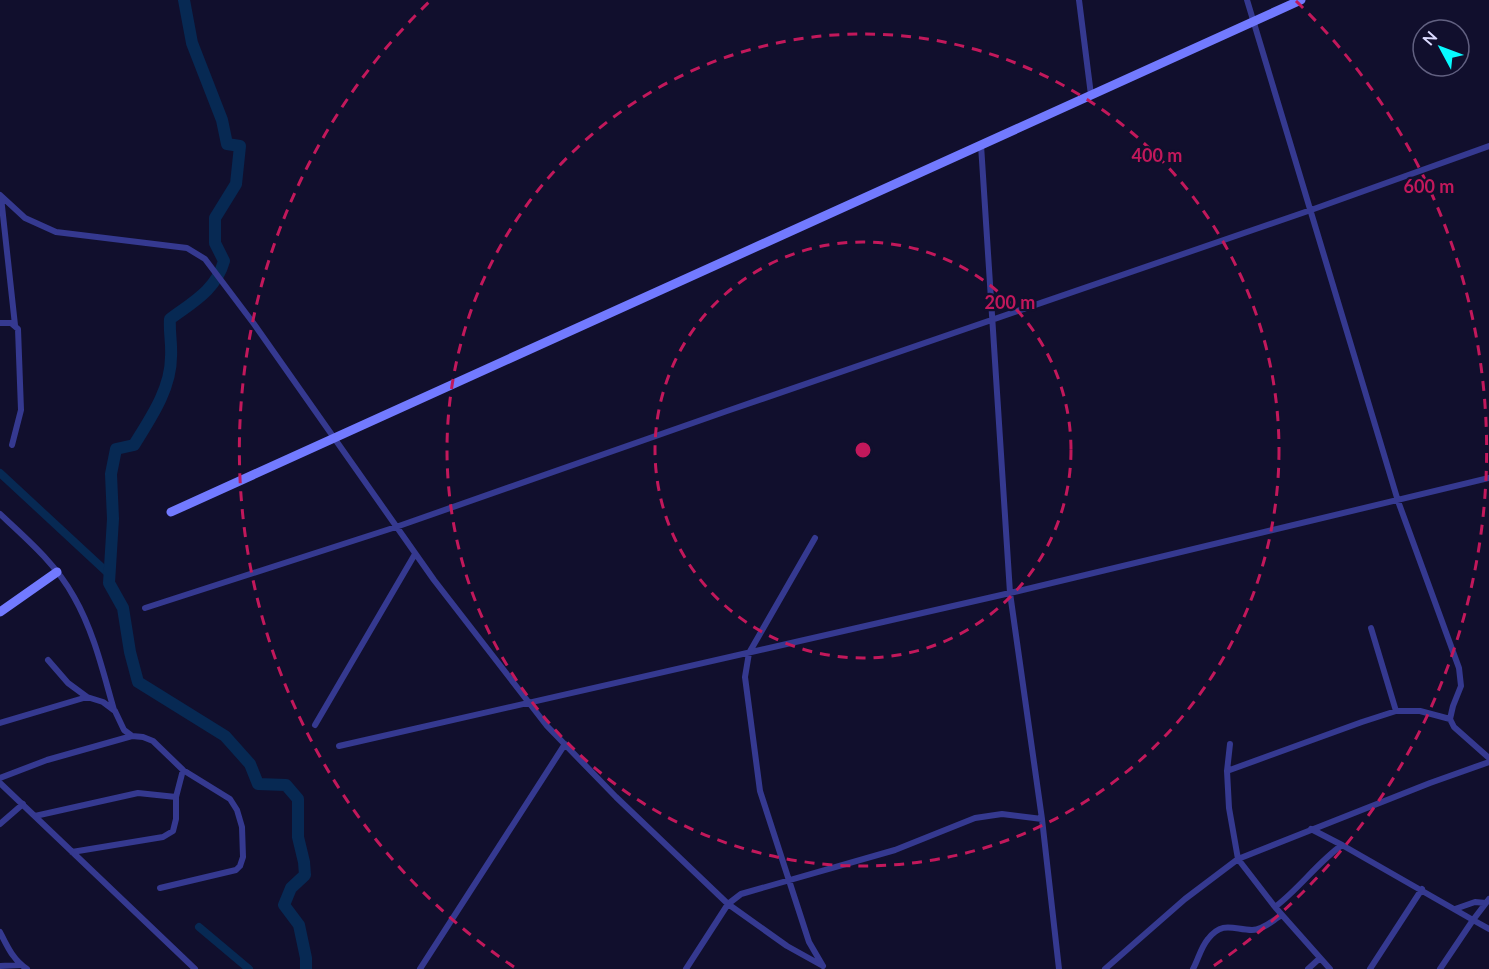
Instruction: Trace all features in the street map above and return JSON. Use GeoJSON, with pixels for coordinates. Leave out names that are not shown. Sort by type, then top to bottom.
{"type":"FeatureCollection","features":[{"type":"Feature","properties":{"kind":"street"},"geometry":{"type":"LineString","coordinates":[[1079,0],[1091,95]]}},
{"type":"Feature","properties":{"kind":"street"},"geometry":{"type":"LineString","coordinates":[[1105,969],[1185,899],[1238,859],[1489,760],[1454,727],[1450,720],[1461,686],[1459,668],[1398,501],[1247,0]]}},
{"type":"Feature","properties":{"kind":"street"},"geometry":{"type":"LineString","coordinates":[[171,512],[1301,0]]}},
{"type":"Feature","properties":{"kind":"street"},"geometry":{"type":"LineString","coordinates":[[981,145],[1010,593],[1042,819],[1059,969]]}},
{"type":"Feature","properties":{"kind":"street"},"geometry":{"type":"LineString","coordinates":[[145,608],[396,528],[1489,146]]}},
{"type":"Feature","properties":{"kind":"street"},"geometry":{"type":"LineString","coordinates":[[1,196],[25,218],[56,232],[187,248],[205,259],[415,554],[530,703],[565,744],[616,797],[728,904],[787,946],[824,967]]}},
{"type":"Feature","properties":{"kind":"street"},"geometry":{"type":"LineString","coordinates":[[1,196],[15,325],[18,329],[21,410],[12,445]]}},
{"type":"Feature","properties":{"kind":"street"},"geometry":{"type":"LineString","coordinates":[[0,323],[15,325]]}},
{"type":"Feature","properties":{"kind":"street"},"geometry":{"type":"LineString","coordinates":[[339,746],[1010,593],[1489,478]]}},
{"type":"Feature","properties":{"kind":"street"},"geometry":{"type":"LineString","coordinates":[[0,514],[33,544],[74,596],[89,626],[115,711],[124,730],[132,736]]}},
{"type":"Feature","properties":{"kind":"street"},"geometry":{"type":"LineString","coordinates":[[815,538],[749,653],[745,678],[760,791],[809,942],[824,967]]}},
{"type":"Feature","properties":{"kind":"street"},"geometry":{"type":"LineString","coordinates":[[315,725],[415,554]]}},
{"type":"Feature","properties":{"kind":"street"},"geometry":{"type":"LineString","coordinates":[[0,612],[57,572]]}},
{"type":"Feature","properties":{"kind":"street"},"geometry":{"type":"LineString","coordinates":[[1371,628],[1396,711]]}},
{"type":"Feature","properties":{"kind":"street"},"geometry":{"type":"LineString","coordinates":[[48,660],[68,683],[87,697],[103,702],[115,711]]}},
{"type":"Feature","properties":{"kind":"street"},"geometry":{"type":"LineString","coordinates":[[0,723],[87,697]]}},
{"type":"Feature","properties":{"kind":"street"},"geometry":{"type":"LineString","coordinates":[[1227,771],[1396,711],[1420,711],[1450,720]]}},
{"type":"Feature","properties":{"kind":"street"},"geometry":{"type":"LineString","coordinates":[[0,778],[47,760],[132,736],[143,736],[153,741],[183,770],[230,799],[237,810],[242,827],[243,857],[236,870],[160,888]]}},
{"type":"Feature","properties":{"kind":"street"},"geometry":{"type":"LineString","coordinates":[[420,969],[565,744]]}},
{"type":"Feature","properties":{"kind":"street"},"geometry":{"type":"LineString","coordinates":[[1230,744],[1227,771],[1229,808],[1238,859],[1275,907],[1330,969]]}},
{"type":"Feature","properties":{"kind":"street"},"geometry":{"type":"LineString","coordinates":[[72,852],[163,837],[173,831],[176,819],[176,797],[183,770]]}},
{"type":"Feature","properties":{"kind":"street"},"geometry":{"type":"LineString","coordinates":[[0,783],[195,969]]}},
{"type":"Feature","properties":{"kind":"street"},"geometry":{"type":"LineString","coordinates":[[35,816],[138,793],[176,797]]}},
{"type":"Feature","properties":{"kind":"street"},"geometry":{"type":"LineString","coordinates":[[0,824],[23,804]]}},
{"type":"Feature","properties":{"kind":"street"},"geometry":{"type":"LineString","coordinates":[[686,969],[728,904],[741,894],[895,850],[975,818],[1002,814],[1042,819]]}},
{"type":"Feature","properties":{"kind":"street"},"geometry":{"type":"LineString","coordinates":[[1311,829],[1342,844],[1489,929]]}},
{"type":"Feature","properties":{"kind":"street"},"geometry":{"type":"LineString","coordinates":[[1275,907],[1292,895],[1326,856],[1342,844]]}},
{"type":"Feature","properties":{"kind":"street"},"geometry":{"type":"LineString","coordinates":[[1370,969],[1422,890]]}},
{"type":"Feature","properties":{"kind":"street"},"geometry":{"type":"LineString","coordinates":[[1455,909],[1474,902],[1488,901]]}},
{"type":"Feature","properties":{"kind":"street"},"geometry":{"type":"LineString","coordinates":[[1440,969],[1488,901]]}},
{"type":"Feature","properties":{"kind":"street"},"geometry":{"type":"LineString","coordinates":[[1203,969],[1194,967],[1206,940],[1216,931],[1233,926],[1253,930],[1264,927],[1282,915]]}},
{"type":"Feature","properties":{"kind":"street"},"geometry":{"type":"LineString","coordinates":[[0,932],[9,950],[20,965],[27,969]]}},
{"type":"Feature","properties":{"kind":"street"},"geometry":{"type":"LineString","coordinates":[[1308,969],[1320,958]]}},
{"type":"Feature","properties":{"kind":"street"},"geometry":{"type":"LineString","coordinates":[[181,969],[188,963]]}},
{"type":"Feature","properties":{"kind":"street"},"geometry":{"type":"LineString","coordinates":[[0,966],[20,965]]}},
{"type":"Feature","properties":{"kind":"waterway"},"geometry":{"type":"LineString","coordinates":[[184,0],[192,43],[222,120],[227,144],[240,146],[236,184],[215,218],[215,243],[224,261],[220,271],[203,294],[170,319],[170,369],[164,392],[134,445],[116,449],[111,474],[113,519],[109,583],[123,608],[130,652],[138,682],[225,736],[250,764],[258,784],[286,785],[298,799],[298,837],[305,875],[291,888],[284,905],[299,925],[306,969]]}},
{"type":"Feature","properties":{"kind":"waterway"},"geometry":{"type":"LineString","coordinates":[[0,473],[110,575]]}},
{"type":"Feature","properties":{"kind":"waterway"},"geometry":{"type":"LineString","coordinates":[[199,927],[249,969]]}}]}
